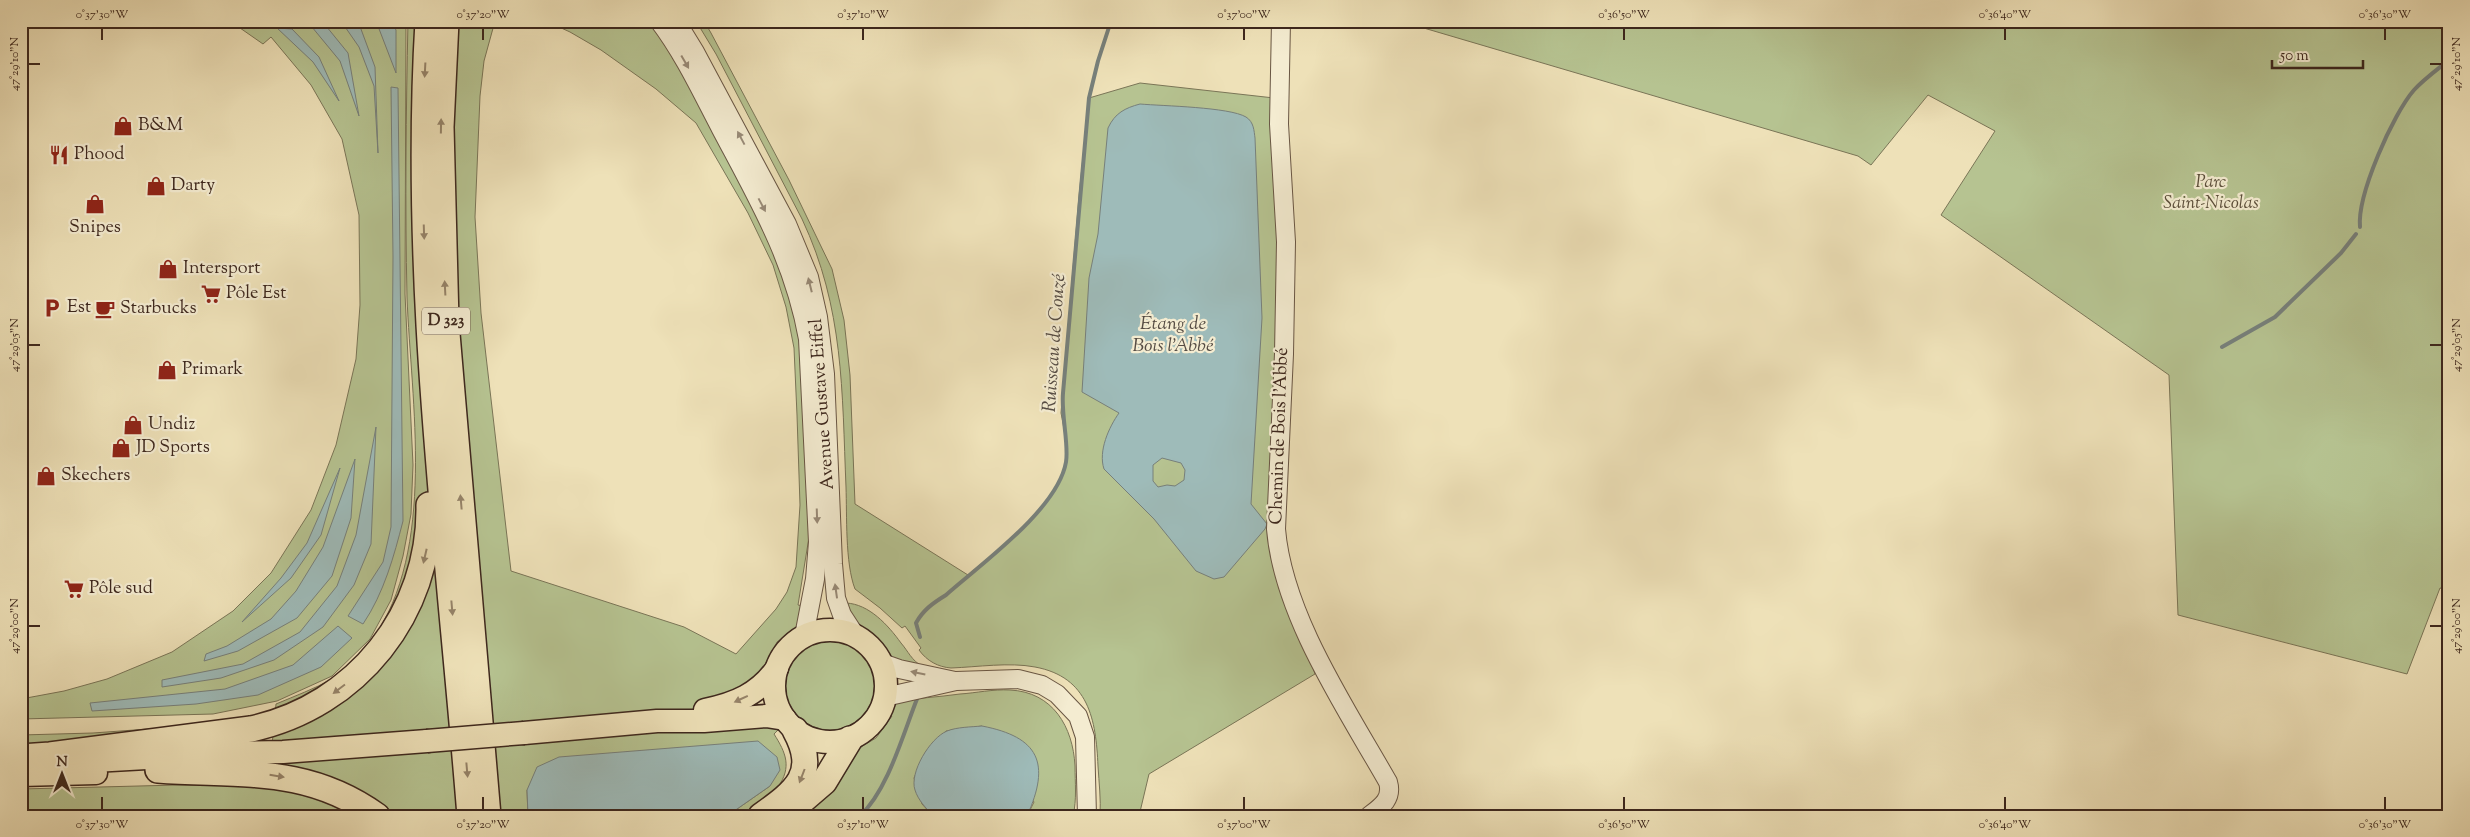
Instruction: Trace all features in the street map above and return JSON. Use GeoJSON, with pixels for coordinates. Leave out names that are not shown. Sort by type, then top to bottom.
{"type":"FeatureCollection","features":[{"type":"Feature","properties":{"kind":"highway","name":"D 323"},"geometry":{"type":"LineString","coordinates":[[428,21],[423,207],[430,350],[470,816]]}},
{"type":"Feature","properties":{"kind":"highway","name":"D 323"},"geometry":{"type":"LineString","coordinates":[[446,21],[441,127],[448,350],[488,816]]}},
{"type":"Feature","properties":{"kind":"highway"},"geometry":{"type":"LineString","coordinates":[[21,756],[50,756],[187,739],[268,726],[311,708],[332,695],[372,661],[385,646],[407,610],[422,568],[427,547],[429,507],[426,393],[430,350]]}},
{"type":"Feature","properties":{"kind":"highway"},"geometry":{"type":"LineString","coordinates":[[471,621],[486,678],[505,816]]}},
{"type":"Feature","properties":{"kind":"highway"},"geometry":{"type":"LineString","coordinates":[[761,816],[793,792],[802,779],[806,764],[805,754],[790,725]]}},
{"type":"Feature","properties":{"kind":"highway"},"geometry":{"type":"LineString","coordinates":[[784,816],[803,802],[824,782],[850,739]]}},
{"type":"Feature","properties":{"kind":"highway"},"geometry":{"type":"LineString","coordinates":[[158,770],[270,774],[299,779],[337,793],[377,816]]}},
{"type":"Feature","properties":{"kind":"main road"},"geometry":{"type":"LineString","coordinates":[[657,721],[740,700],[763,685],[777,668],[788,647],[804,636],[829,629],[855,635],[869,644],[882,662],[886,682],[886,697],[880,712],[871,724],[850,739],[823,742],[804,736],[790,725],[779,710],[774,684],[777,668]]}},
{"type":"Feature","properties":{"kind":"main road"},"geometry":{"type":"LineString","coordinates":[[21,764],[283,752],[657,721],[704,721],[755,717],[790,725]]}},
{"type":"Feature","properties":{"kind":"main road"},"geometry":{"type":"LineString","coordinates":[[21,775],[158,770],[191,764],[235,761],[283,752]]}},
{"type":"Feature","properties":{"kind":"street","name":"Avenue Gustave Eiffel"},"geometry":{"type":"LineString","coordinates":[[659,21],[686,61],[777,234],[797,287],[803,312],[808,338],[818,542],[815,579],[804,636]]}},
{"type":"Feature","properties":{"kind":"street","name":"Avenue Gustave Eiffel"},"geometry":{"type":"LineString","coordinates":[[676,21],[696,52],[787,224],[809,278],[818,318],[823,356],[832,557],[836,598],[842,615],[855,635]]}},
{"type":"Feature","properties":{"kind":"street","name":"Chemin de Bois l'Abbé"},"geometry":{"type":"LineString","coordinates":[[1281,21],[1279,124],[1286,242],[1284,354],[1276,529],[1278,552],[1304,626],[1334,687],[1388,782],[1390,791],[1388,800],[1369,816]]}},
{"type":"Feature","properties":{"kind":"street"},"geometry":{"type":"LineString","coordinates":[[882,662],[899,669],[956,681]]}},
{"type":"Feature","properties":{"kind":"street"},"geometry":{"type":"LineString","coordinates":[[886,697],[956,681],[1018,679],[1042,684],[1057,694],[1078,716],[1085,737],[1087,816]]}},
{"type":"Feature","properties":{"kind":"green space"},"geometry":{"type":"Polygon","coordinates":[[[230,21],[406,21],[405,294],[413,465],[411,514],[403,556],[391,600],[370,639],[332,676],[277,701],[213,714],[21,719],[21,699],[64,691],[107,679],[172,652],[233,611],[271,573],[311,510],[336,445],[356,359],[360,305],[359,215],[342,139],[311,85],[271,37],[263,44],[230,21]]]}},
{"type":"Feature","properties":{"kind":"green space"},"geometry":{"type":"Polygon","coordinates":[[[408,21],[495,21],[484,61],[480,96],[475,217],[481,313],[511,571],[684,627],[736,654],[776,609],[787,592],[796,567],[800,505],[794,348],[786,307],[773,265],[748,213],[696,123],[656,89],[601,50],[546,21],[649,21],[676,61],[771,242],[788,284],[801,343],[810,531],[798,605],[803,606],[799,625],[777,642],[763,670],[749,685],[765,723],[779,729],[774,734],[782,747],[786,766],[785,773],[778,787],[819,803],[829,792],[856,750],[876,738],[892,716],[888,715],[895,702],[1010,690],[1025,692],[1038,697],[1058,714],[1065,725],[1070,738],[1075,766],[1073,816],[1027,816],[1034,802],[982,726],[946,731],[926,751],[914,778],[922,804],[933,816],[727,816],[770,786],[527,790],[528,816],[21,816],[21,789],[178,785],[268,786],[276,704],[325,683],[341,672],[372,640],[392,603],[405,563],[413,519],[415,474],[415,428],[406,262],[408,21]]]}},
{"type":"Feature","properties":{"kind":"green space"},"geometry":{"type":"Polygon","coordinates":[[[696,21],[704,21],[711,33],[789,180],[832,269],[844,320],[850,375],[855,504],[968,575],[1011,538],[1042,507],[1054,491],[1062,475],[1066,460],[1061,413],[1089,98],[1140,83],[1274,98],[1281,240],[1271,525],[1315,674],[1149,774],[1139,816],[1100,816],[1095,733],[1086,703],[1067,680],[1053,672],[1035,667],[1004,665],[951,668],[937,665],[922,654],[919,650],[921,648],[905,626],[902,628],[855,589],[847,539],[843,417],[838,350],[826,285],[816,252],[802,219],[716,54],[696,21]]]}},
{"type":"Feature","properties":{"kind":"green space","name":"Parc Saint-Nicolas"},"geometry":{"type":"Polygon","coordinates":[[[1400,21],[2449,21],[2449,590],[2440,588],[2407,674],[2178,615],[2169,375],[1941,215],[1995,131],[1928,95],[1871,165],[1858,156],[1400,21]]]}},
{"type":"Feature","properties":{"kind":"green space"},"geometry":{"type":"Polygon","coordinates":[[[846,603],[854,604],[870,611],[890,629],[913,659],[922,666],[889,658],[876,639],[853,620],[846,603]]]}},
{"type":"Feature","properties":{"kind":"green space"},"geometry":{"type":"Polygon","coordinates":[[[830,640],[847,643],[862,653],[872,668],[875,685],[872,702],[862,717],[847,727],[830,730],[813,727],[798,717],[788,702],[785,685],[788,668],[798,653],[813,643],[830,640]]]}},
{"type":"Feature","properties":{"kind":"green space"},"geometry":{"type":"Polygon","coordinates":[[[176,727],[21,750],[21,735],[93,733],[176,727]]]}},
{"type":"Feature","properties":{"kind":"water"},"geometry":{"type":"Polygon","coordinates":[[[307,21],[322,21],[348,53],[359,116],[340,61],[307,21]]]}},
{"type":"Feature","properties":{"kind":"water"},"geometry":{"type":"Polygon","coordinates":[[[341,21],[358,21],[375,67],[378,153],[374,86],[359,47],[341,21]]]}},
{"type":"Feature","properties":{"kind":"water"},"geometry":{"type":"Polygon","coordinates":[[[376,21],[391,21],[396,30],[396,73],[376,21]]]}},
{"type":"Feature","properties":{"kind":"water"},"geometry":{"type":"Polygon","coordinates":[[[277,28],[292,29],[319,57],[339,101],[313,62],[277,28]]]}},
{"type":"Feature","properties":{"kind":"water"},"geometry":{"type":"Polygon","coordinates":[[[391,87],[398,88],[403,521],[383,587],[363,624],[348,616],[383,562],[391,527],[393,257],[391,87]]]}},
{"type":"Feature","properties":{"kind":"water","name":"Étang de Bois l'Abbé"},"geometry":{"type":"Polygon","coordinates":[[[1140,104],[1226,111],[1246,117],[1251,121],[1254,130],[1262,318],[1251,504],[1267,524],[1265,529],[1224,577],[1214,579],[1196,571],[1154,519],[1104,469],[1103,447],[1108,432],[1119,413],[1082,392],[1089,278],[1098,234],[1108,128],[1117,115],[1125,109],[1140,104]],[[1162,458],[1153,465],[1153,481],[1158,487],[1175,486],[1184,480],[1185,470],[1181,463],[1162,458]]]}},
{"type":"Feature","properties":{"kind":"water"},"geometry":{"type":"Polygon","coordinates":[[[376,427],[371,544],[354,585],[323,627],[274,660],[221,678],[162,687],[162,680],[243,664],[300,632],[337,586],[356,535],[376,427]]]}},
{"type":"Feature","properties":{"kind":"water"},"geometry":{"type":"Polygon","coordinates":[[[355,459],[351,518],[332,576],[297,618],[238,651],[204,661],[206,654],[227,646],[271,619],[296,591],[323,547],[355,459]]]}},
{"type":"Feature","properties":{"kind":"water"},"geometry":{"type":"Polygon","coordinates":[[[340,468],[321,535],[291,578],[242,622],[281,578],[307,543],[340,468]]]}},
{"type":"Feature","properties":{"kind":"water"},"geometry":{"type":"Polygon","coordinates":[[[338,626],[352,638],[321,667],[258,695],[196,704],[92,711],[90,703],[225,689],[293,665],[338,626]]]}},
{"type":"Feature","properties":{"kind":"water"},"geometry":{"type":"Polygon","coordinates":[[[982,726],[1016,737],[1028,745],[1035,755],[1038,767],[1038,781],[1027,816],[933,816],[920,801],[915,790],[915,775],[922,757],[934,741],[947,731],[982,726]]]}},
{"type":"Feature","properties":{"kind":"water"},"geometry":{"type":"Polygon","coordinates":[[[758,741],[777,757],[780,770],[770,786],[727,816],[528,816],[527,790],[537,767],[559,757],[758,741]]]}},
{"type":"Feature","properties":{"kind":"waterway","name":"Ruisseau de Couzé"},"geometry":{"type":"LineString","coordinates":[[920,637],[916,623],[922,614],[997,552],[1034,517],[1060,480],[1066,462],[1067,447],[1063,393],[1089,98],[1098,61],[1111,21]]}},
{"type":"Feature","properties":{"kind":"waterway"},"geometry":{"type":"LineString","coordinates":[[2360,227],[2364,195],[2370,176],[2396,117],[2414,90],[2449,60]]}},
{"type":"Feature","properties":{"kind":"waterway"},"geometry":{"type":"LineString","coordinates":[[2222,347],[2275,317],[2341,253],[2356,234]]}},
{"type":"Feature","properties":{"kind":"waterway","name":"Ruisseau de Couzé"},"geometry":{"type":"LineString","coordinates":[[860,816],[870,805],[887,777],[917,699]]}},
{"type":"Feature","properties":{"kind":"place","name":"B&M"},"geometry":{"type":"Point","coordinates":[123,126]}},
{"type":"Feature","properties":{"kind":"place","name":"Phood"},"geometry":{"type":"Point","coordinates":[59,155]}},
{"type":"Feature","properties":{"kind":"place","name":"Darty"},"geometry":{"type":"Point","coordinates":[156,186]}},
{"type":"Feature","properties":{"kind":"place","name":"Snipes"},"geometry":{"type":"Point","coordinates":[95,204]}},
{"type":"Feature","properties":{"kind":"place","name":"Intersport"},"geometry":{"type":"Point","coordinates":[168,269]}},
{"type":"Feature","properties":{"kind":"place","name":"Pôle Est"},"geometry":{"type":"Point","coordinates":[211,294]}},
{"type":"Feature","properties":{"kind":"place","name":"Est"},"geometry":{"type":"Point","coordinates":[52,308]}},
{"type":"Feature","properties":{"kind":"place","name":"Starbucks"},"geometry":{"type":"Point","coordinates":[105,309]}},
{"type":"Feature","properties":{"kind":"place","name":"Primark"},"geometry":{"type":"Point","coordinates":[167,370]}},
{"type":"Feature","properties":{"kind":"place","name":"Undiz"},"geometry":{"type":"Point","coordinates":[133,425]}},
{"type":"Feature","properties":{"kind":"place","name":"JD Sports"},"geometry":{"type":"Point","coordinates":[121,448]}},
{"type":"Feature","properties":{"kind":"place","name":"Skechers"},"geometry":{"type":"Point","coordinates":[46,476]}},
{"type":"Feature","properties":{"kind":"place","name":"Pôle sud"},"geometry":{"type":"Point","coordinates":[74,589]}}]}
